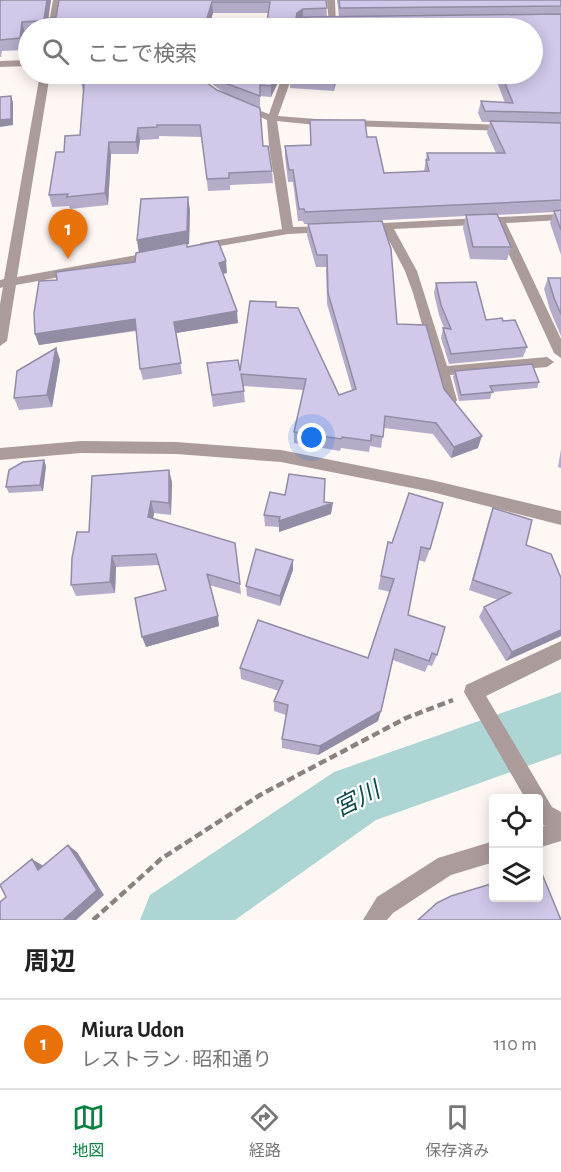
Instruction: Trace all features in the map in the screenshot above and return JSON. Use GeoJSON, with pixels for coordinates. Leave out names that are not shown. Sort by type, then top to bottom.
{"type":"FeatureCollection","features":[{"type":"Feature","properties":{"kind":"street"},"geometry":{"type":"LineString","coordinates":[[54,18],[57,0]]}},
{"type":"Feature","properties":{"kind":"street"},"geometry":{"type":"LineString","coordinates":[[329,18],[330,0]]}},
{"type":"Feature","properties":{"kind":"street"},"geometry":{"type":"LineString","coordinates":[[0,64],[18,63]]}},
{"type":"Feature","properties":{"kind":"street"},"geometry":{"type":"LineString","coordinates":[[0,341],[5,284],[43,84]]}},
{"type":"Feature","properties":{"kind":"street"},"geometry":{"type":"LineString","coordinates":[[284,84],[272,118],[274,146],[288,231]]}},
{"type":"Feature","properties":{"kind":"street"},"geometry":{"type":"LineString","coordinates":[[231,102],[272,118],[316,122],[514,129]]}},
{"type":"Feature","properties":{"kind":"street"},"geometry":{"type":"LineString","coordinates":[[183,250],[288,231],[561,217]]}},
{"type":"Feature","properties":{"kind":"street"},"geometry":{"type":"LineString","coordinates":[[499,220],[561,353]]}},
{"type":"Feature","properties":{"kind":"street"},"geometry":{"type":"LineString","coordinates":[[387,226],[411,271],[419,293],[450,400]]}},
{"type":"Feature","properties":{"kind":"street"},"geometry":{"type":"LineString","coordinates":[[5,284],[160,255]]}},
{"type":"Feature","properties":{"kind":"street"},"geometry":{"type":"LineString","coordinates":[[441,371],[546,362]]}},
{"type":"Feature","properties":{"kind":"street"},"geometry":{"type":"LineString","coordinates":[[0,454],[81,447],[176,448],[281,456],[432,486],[561,518]]}},
{"type":"Feature","properties":{"kind":"street"},"geometry":{"type":"LineString","coordinates":[[545,810],[478,700],[561,650]]}},
{"type":"Feature","properties":{"kind":"street"},"geometry":{"type":"LineString","coordinates":[[543,836],[561,831]]}},
{"type":"Feature","properties":{"kind":"street"},"geometry":{"type":"LineString","coordinates":[[374,920],[385,904],[446,866],[489,853]]}},
{"type":"Feature","properties":{"kind":"path"},"geometry":{"type":"LineString","coordinates":[[93,920],[161,859],[260,795],[405,718],[478,700]]}},
{"type":"Feature","properties":{"kind":"building"},"geometry":{"type":"Polygon","coordinates":[[[0,0],[47,0],[44,18],[18,18],[18,38],[0,40],[0,0]]]}},
{"type":"Feature","properties":{"kind":"building"},"geometry":{"type":"Polygon","coordinates":[[[59,0],[326,0],[327,8],[303,9],[297,13],[296,18],[268,18],[270,2],[212,2],[207,18],[50,18],[56,17],[59,0]]]}},
{"type":"Feature","properties":{"kind":"building"},"geometry":{"type":"Polygon","coordinates":[[[339,0],[561,0],[561,6],[340,8],[339,0]]]}},
{"type":"Feature","properties":{"kind":"building"},"geometry":{"type":"Polygon","coordinates":[[[561,14],[561,113],[485,111],[481,101],[513,103],[505,84],[543,84],[543,18],[296,18],[561,14]]]}},
{"type":"Feature","properties":{"kind":"building"},"geometry":{"type":"Polygon","coordinates":[[[209,84],[217,90],[260,108],[263,146],[268,146],[272,171],[229,173],[229,178],[207,179],[200,125],[157,125],[157,127],[138,128],[136,142],[109,142],[105,193],[67,197],[68,194],[49,195],[56,152],[64,152],[65,136],[80,135],[84,85],[209,84]]]}},
{"type":"Feature","properties":{"kind":"building"},"geometry":{"type":"Polygon","coordinates":[[[228,84],[272,84],[271,86],[260,85],[260,96],[228,84]]]}},
{"type":"Feature","properties":{"kind":"building"},"geometry":{"type":"Polygon","coordinates":[[[11,96],[11,119],[0,120],[0,97],[11,96]]]}},
{"type":"Feature","properties":{"kind":"building"},"geometry":{"type":"Polygon","coordinates":[[[310,120],[365,120],[367,137],[376,137],[384,173],[429,171],[427,153],[505,153],[490,121],[561,123],[561,200],[305,212],[304,209],[299,209],[293,170],[289,170],[285,146],[311,145],[310,120]]]}},
{"type":"Feature","properties":{"kind":"building"},"geometry":{"type":"Polygon","coordinates":[[[188,197],[187,231],[137,240],[141,199],[188,197]]]}},
{"type":"Feature","properties":{"kind":"building"},"geometry":{"type":"Polygon","coordinates":[[[561,210],[561,230],[554,211],[561,210]]]}},
{"type":"Feature","properties":{"kind":"building"},"geometry":{"type":"Polygon","coordinates":[[[497,214],[511,247],[473,247],[466,215],[497,214]]]}},
{"type":"Feature","properties":{"kind":"building"},"geometry":{"type":"Polygon","coordinates":[[[382,221],[391,249],[397,324],[426,325],[444,389],[482,436],[454,447],[436,423],[385,416],[383,437],[371,435],[371,441],[294,432],[306,379],[241,374],[244,391],[212,395],[207,363],[238,360],[240,371],[250,301],[276,302],[276,307],[298,308],[339,395],[356,389],[328,293],[327,255],[317,255],[308,224],[382,221]]]}},
{"type":"Feature","properties":{"kind":"building"},"geometry":{"type":"Polygon","coordinates":[[[218,241],[226,261],[219,263],[237,311],[174,322],[181,363],[140,369],[135,319],[35,334],[34,313],[39,281],[57,280],[56,272],[135,262],[136,253],[187,243],[187,247],[218,241]]]}},
{"type":"Feature","properties":{"kind":"building"},"geometry":{"type":"Polygon","coordinates":[[[548,278],[561,278],[561,314],[554,298],[548,278]]]}},
{"type":"Feature","properties":{"kind":"building"},"geometry":{"type":"Polygon","coordinates":[[[476,282],[486,320],[502,318],[503,321],[515,320],[527,347],[451,354],[443,328],[451,329],[441,305],[436,283],[476,282]]]}},
{"type":"Feature","properties":{"kind":"building"},"geometry":{"type":"Polygon","coordinates":[[[56,348],[47,395],[14,398],[17,371],[56,348]]]}},
{"type":"Feature","properties":{"kind":"building"},"geometry":{"type":"Polygon","coordinates":[[[532,364],[539,382],[490,386],[493,392],[461,395],[455,371],[532,364]]]}},
{"type":"Feature","properties":{"kind":"building"},"geometry":{"type":"Polygon","coordinates":[[[44,460],[40,485],[6,487],[9,470],[23,462],[44,460]]]}},
{"type":"Feature","properties":{"kind":"building"},"geometry":{"type":"Polygon","coordinates":[[[169,470],[169,503],[151,501],[148,517],[235,543],[240,584],[207,574],[218,616],[142,637],[135,598],[166,590],[156,554],[112,556],[110,582],[71,585],[72,558],[77,532],[89,532],[92,476],[169,470]]]}},
{"type":"Feature","properties":{"kind":"building"},"geometry":{"type":"Polygon","coordinates":[[[289,474],[325,479],[324,502],[333,503],[279,521],[280,517],[264,515],[270,492],[285,495],[289,474]]]}},
{"type":"Feature","properties":{"kind":"building"},"geometry":{"type":"Polygon","coordinates":[[[409,493],[443,503],[430,549],[421,547],[408,615],[445,627],[437,655],[432,653],[429,661],[395,649],[381,711],[320,746],[282,739],[288,705],[274,701],[283,681],[240,668],[258,620],[368,658],[394,579],[381,576],[388,542],[392,543],[409,493]]]}},
{"type":"Feature","properties":{"kind":"building"},"geometry":{"type":"Polygon","coordinates":[[[493,508],[532,520],[526,545],[551,554],[561,578],[561,630],[512,652],[484,607],[511,593],[473,580],[493,508]]]}},
{"type":"Feature","properties":{"kind":"building"},"geometry":{"type":"Polygon","coordinates":[[[256,549],[293,560],[280,596],[246,586],[256,549]]]}},
{"type":"Feature","properties":{"kind":"building"},"geometry":{"type":"Polygon","coordinates":[[[68,845],[97,890],[63,920],[0,920],[0,902],[6,897],[0,885],[32,859],[38,870],[68,845]]]}},
{"type":"Feature","properties":{"kind":"building"},"geometry":{"type":"Polygon","coordinates":[[[543,876],[561,920],[418,920],[437,903],[451,896],[489,885],[489,902],[543,902],[543,876]]]}},
{"type":"Feature","properties":{"kind":"waterway","name":"宮川"},"geometry":{"type":"LineString","coordinates":[[175,920],[357,795],[561,723]]}},
{"type":"Feature","properties":{"kind":"place","name":"Miura Udon"},"geometry":{"type":"Point","coordinates":[68,259]}}]}
